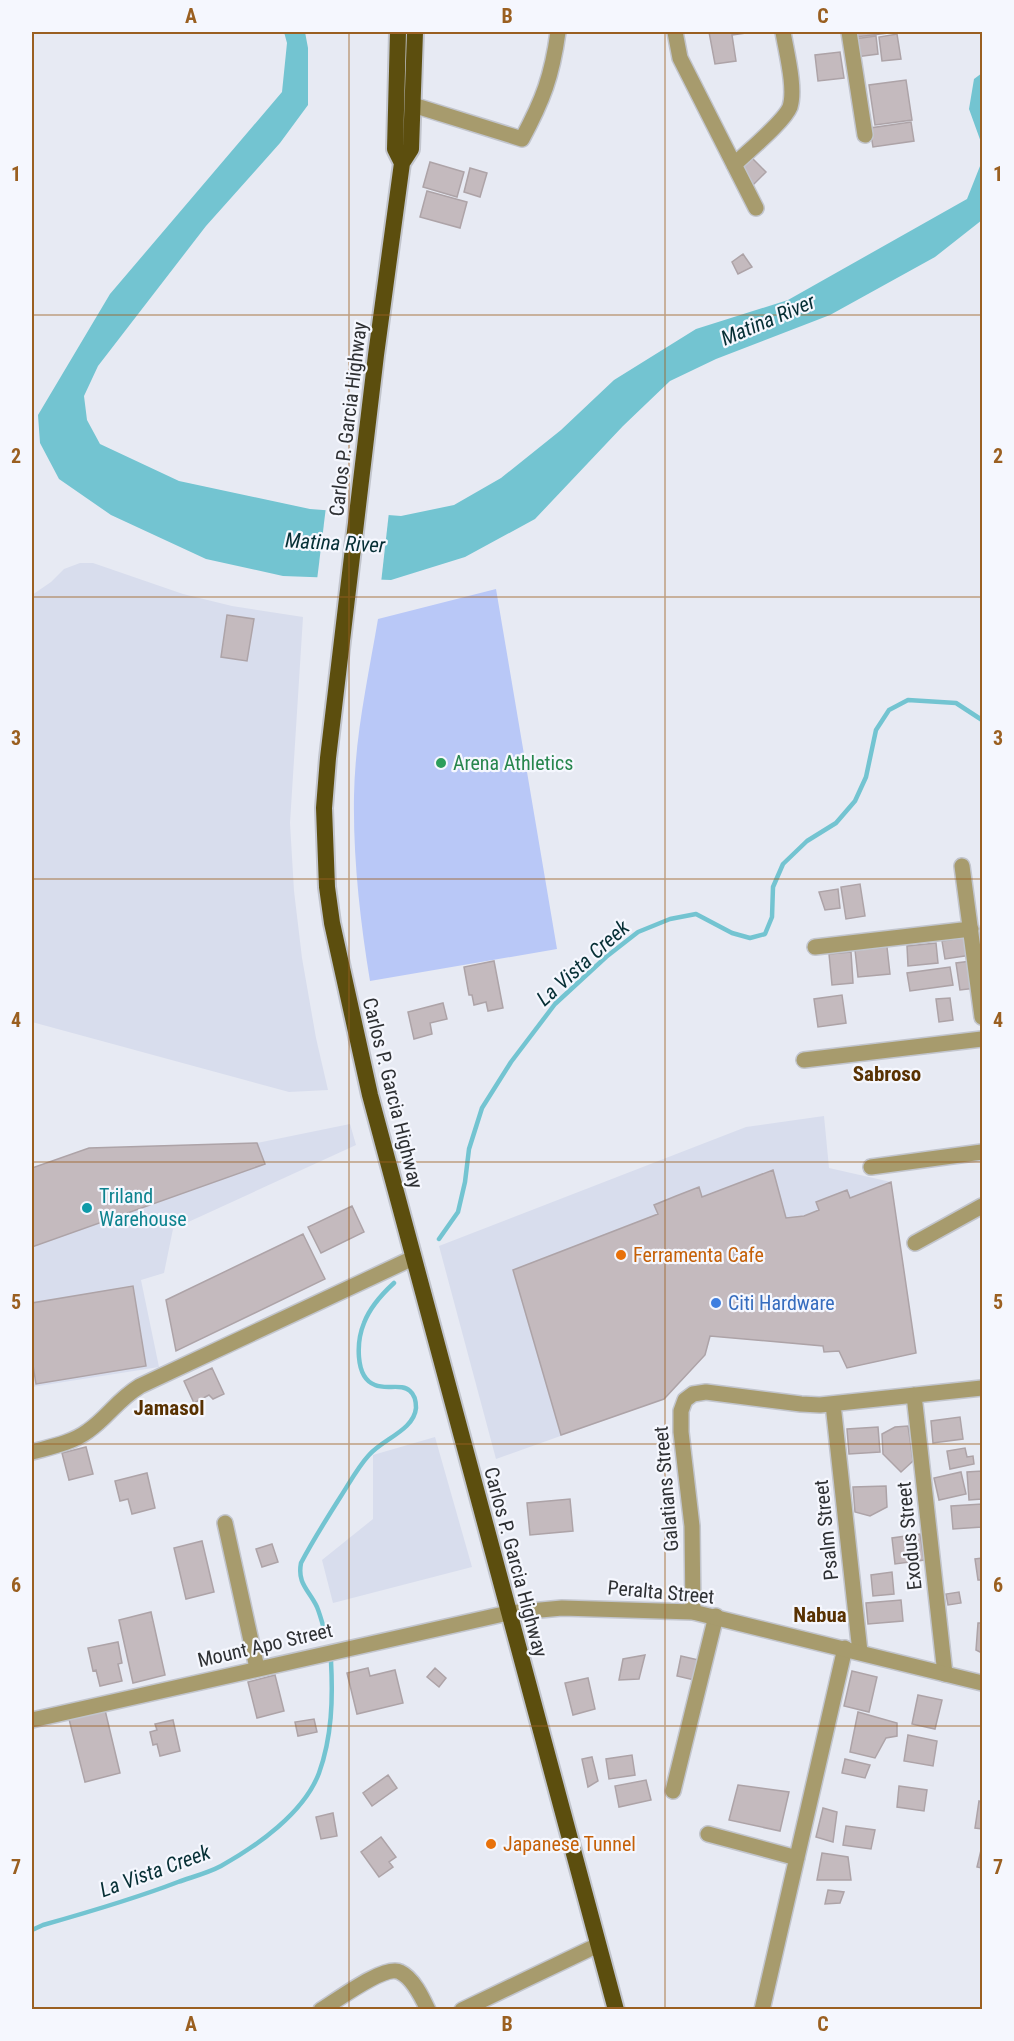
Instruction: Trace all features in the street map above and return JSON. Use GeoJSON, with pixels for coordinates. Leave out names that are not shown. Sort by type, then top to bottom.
{"type":"FeatureCollection","features":[{"type":"Feature","properties":{"kind":"highway","name":"Carlos P. Garcia Highway"},"geometry":{"type":"LineString","coordinates":[[398,32],[395,149],[402,163]]}},
{"type":"Feature","properties":{"kind":"highway","name":"Carlos P. Garcia Highway"},"geometry":{"type":"LineString","coordinates":[[415,32],[411,149],[402,163],[328,758],[324,808],[327,888],[332,923],[369,1095],[616,2010]]}},
{"type":"Feature","properties":{"kind":"street"},"geometry":{"type":"LineString","coordinates":[[413,105],[522,139],[539,107],[551,76],[558,32]]}},
{"type":"Feature","properties":{"kind":"street"},"geometry":{"type":"LineString","coordinates":[[675,32],[680,58],[756,208]]}},
{"type":"Feature","properties":{"kind":"street"},"geometry":{"type":"LineString","coordinates":[[734,165],[787,113],[791,104],[792,91],[783,32]]}},
{"type":"Feature","properties":{"kind":"street"},"geometry":{"type":"LineString","coordinates":[[849,32],[865,135]]}},
{"type":"Feature","properties":{"kind":"street"},"geometry":{"type":"LineString","coordinates":[[962,866],[982,1017]]}},
{"type":"Feature","properties":{"kind":"street"},"geometry":{"type":"LineString","coordinates":[[815,947],[971,929]]}},
{"type":"Feature","properties":{"kind":"street"},"geometry":{"type":"LineString","coordinates":[[804,1060],[982,1039]]}},
{"type":"Feature","properties":{"kind":"street"},"geometry":{"type":"LineString","coordinates":[[871,1167],[982,1152]]}},
{"type":"Feature","properties":{"kind":"street"},"geometry":{"type":"LineString","coordinates":[[915,1243],[982,1206]]}},
{"type":"Feature","properties":{"kind":"street"},"geometry":{"type":"LineString","coordinates":[[32,1452],[74,1440],[88,1432],[126,1395],[140,1386],[413,1258]]}},
{"type":"Feature","properties":{"kind":"street"},"geometry":{"type":"LineString","coordinates":[[833,1404],[982,1388]]}},
{"type":"Feature","properties":{"kind":"street","name":"Galatians Street"},"geometry":{"type":"LineString","coordinates":[[693,1612],[693,1526],[681,1432],[681,1411],[685,1400],[693,1394],[706,1392],[801,1404],[833,1404]]}},
{"type":"Feature","properties":{"kind":"street","name":"Exodus Street"},"geometry":{"type":"LineString","coordinates":[[914,1395],[945,1674]]}},
{"type":"Feature","properties":{"kind":"street","name":"Psalm Street"},"geometry":{"type":"LineString","coordinates":[[762,2010],[797,1858],[852,1650],[833,1404]]}},
{"type":"Feature","properties":{"kind":"street"},"geometry":{"type":"LineString","coordinates":[[225,1523],[257,1668]]}},
{"type":"Feature","properties":{"kind":"street","name":"Peralta Street"},"geometry":{"type":"LineString","coordinates":[[508,1613],[562,1608],[693,1612],[982,1683]]}},
{"type":"Feature","properties":{"kind":"street","name":"Mount Apo Street"},"geometry":{"type":"LineString","coordinates":[[32,1720],[508,1613]]}},
{"type":"Feature","properties":{"kind":"street"},"geometry":{"type":"LineString","coordinates":[[673,1791],[716,1616]]}},
{"type":"Feature","properties":{"kind":"street"},"geometry":{"type":"LineString","coordinates":[[708,1834],[797,1858]]}},
{"type":"Feature","properties":{"kind":"street"},"geometry":{"type":"LineString","coordinates":[[462,2010],[598,1945]]}},
{"type":"Feature","properties":{"kind":"street"},"geometry":{"type":"LineString","coordinates":[[321,2010],[376,1976],[395,1970],[402,1972],[410,1980],[428,2010]]}},
{"type":"Feature","properties":{"kind":"shaded area"},"geometry":{"type":"Polygon","coordinates":[[[80,563],[93,563],[183,594],[232,606],[303,617],[290,823],[294,891],[302,958],[328,1090],[289,1092],[32,1022],[32,595],[51,582],[64,569],[80,563]]]}},
{"type":"Feature","properties":{"kind":"shaded area","name":"Arena Athletics"},"geometry":{"type":"Polygon","coordinates":[[[496,589],[557,949],[370,981],[358,889],[354,796],[359,729],[378,619],[496,589]]]}},
{"type":"Feature","properties":{"kind":"shaded area","name":"Citi Hardware"},"geometry":{"type":"Polygon","coordinates":[[[824,1116],[829,1168],[891,1182],[916,1353],[847,1368],[839,1351],[824,1352],[823,1346],[711,1336],[705,1355],[664,1399],[496,1459],[439,1246],[746,1127],[824,1116]]]}},
{"type":"Feature","properties":{"kind":"shaded area"},"geometry":{"type":"Polygon","coordinates":[[[350,1124],[356,1145],[173,1229],[164,1273],[141,1280],[159,1367],[32,1387],[32,1168],[89,1148],[257,1143],[350,1124]]]}},
{"type":"Feature","properties":{"kind":"shaded area"},"geometry":{"type":"Polygon","coordinates":[[[435,1437],[472,1567],[333,1603],[322,1560],[373,1519],[373,1455],[435,1437]]]}},
{"type":"Feature","properties":{"kind":"water","name":"Matina River"},"geometry":{"type":"Polygon","coordinates":[[[284,32],[305,32],[308,48],[308,105],[280,143],[206,226],[98,366],[84,396],[87,420],[100,444],[179,481],[310,509],[401,516],[454,505],[501,478],[561,430],[614,380],[696,329],[788,300],[967,199],[982,161],[982,220],[935,257],[830,315],[716,359],[670,381],[623,426],[535,519],[465,557],[391,580],[283,576],[206,559],[111,515],[59,479],[40,443],[38,415],[110,294],[282,92],[287,43],[284,32]]]}},
{"type":"Feature","properties":{"kind":"water"},"geometry":{"type":"Polygon","coordinates":[[[982,73],[982,145],[969,109],[974,79],[982,73]]]}},
{"type":"Feature","properties":{"kind":"pier"},"geometry":{"type":"Polygon","coordinates":[[[326,507],[389,512],[381,583],[317,580],[326,507]]]}},
{"type":"Feature","properties":{"kind":"building"},"geometry":{"type":"Polygon","coordinates":[[[709,32],[753,32],[732,35],[736,61],[715,64],[709,32]]]}},
{"type":"Feature","properties":{"kind":"building"},"geometry":{"type":"Polygon","coordinates":[[[855,32],[897,32],[856,37],[855,32]]]}},
{"type":"Feature","properties":{"kind":"building"},"geometry":{"type":"Polygon","coordinates":[[[897,34],[901,59],[882,61],[879,37],[897,34]]]}},
{"type":"Feature","properties":{"kind":"building"},"geometry":{"type":"Polygon","coordinates":[[[876,36],[878,54],[856,57],[854,39],[876,36]]]}},
{"type":"Feature","properties":{"kind":"building"},"geometry":{"type":"Polygon","coordinates":[[[840,52],[844,78],[818,81],[815,55],[840,52]]]}},
{"type":"Feature","properties":{"kind":"building"},"geometry":{"type":"Polygon","coordinates":[[[906,80],[912,120],[875,125],[869,85],[906,80]]]}},
{"type":"Feature","properties":{"kind":"building"},"geometry":{"type":"Polygon","coordinates":[[[911,122],[914,141],[873,147],[870,128],[911,122]]]}},
{"type":"Feature","properties":{"kind":"building"},"geometry":{"type":"Polygon","coordinates":[[[750,156],[766,172],[751,187],[742,165],[750,156]]]}},
{"type":"Feature","properties":{"kind":"building"},"geometry":{"type":"Polygon","coordinates":[[[430,162],[464,172],[457,197],[423,187],[430,162]]]}},
{"type":"Feature","properties":{"kind":"building"},"geometry":{"type":"Polygon","coordinates":[[[470,168],[487,173],[480,197],[464,192],[470,168]]]}},
{"type":"Feature","properties":{"kind":"building"},"geometry":{"type":"Polygon","coordinates":[[[427,191],[467,202],[460,228],[420,217],[427,191]]]}},
{"type":"Feature","properties":{"kind":"building"},"geometry":{"type":"Polygon","coordinates":[[[743,254],[752,267],[738,274],[732,262],[743,254]]]}},
{"type":"Feature","properties":{"kind":"building"},"geometry":{"type":"Polygon","coordinates":[[[227,615],[254,619],[247,661],[221,657],[227,615]]]}},
{"type":"Feature","properties":{"kind":"building"},"geometry":{"type":"Polygon","coordinates":[[[860,884],[865,916],[846,919],[841,887],[860,884]]]}},
{"type":"Feature","properties":{"kind":"building"},"geometry":{"type":"Polygon","coordinates":[[[838,889],[840,908],[825,910],[819,892],[838,889]]]}},
{"type":"Feature","properties":{"kind":"building"},"geometry":{"type":"Polygon","coordinates":[[[968,937],[971,955],[945,959],[942,941],[968,937]]]}},
{"type":"Feature","properties":{"kind":"building"},"geometry":{"type":"Polygon","coordinates":[[[936,943],[938,963],[908,966],[907,946],[936,943]]]}},
{"type":"Feature","properties":{"kind":"building"},"geometry":{"type":"Polygon","coordinates":[[[887,947],[890,974],[858,977],[855,950],[887,947]]]}},
{"type":"Feature","properties":{"kind":"building"},"geometry":{"type":"Polygon","coordinates":[[[851,952],[853,983],[832,985],[829,954],[851,952]]]}},
{"type":"Feature","properties":{"kind":"building"},"geometry":{"type":"Polygon","coordinates":[[[494,961],[503,1008],[488,1011],[486,1002],[474,1005],[472,995],[469,995],[464,967],[494,961]]]}},
{"type":"Feature","properties":{"kind":"building"},"geometry":{"type":"Polygon","coordinates":[[[971,961],[976,988],[960,990],[956,963],[971,961]]]}},
{"type":"Feature","properties":{"kind":"building"},"geometry":{"type":"Polygon","coordinates":[[[950,967],[953,985],[910,991],[907,973],[950,967]]]}},
{"type":"Feature","properties":{"kind":"building"},"geometry":{"type":"Polygon","coordinates":[[[842,995],[846,1023],[818,1027],[814,999],[842,995]]]}},
{"type":"Feature","properties":{"kind":"building"},"geometry":{"type":"Polygon","coordinates":[[[950,998],[953,1020],[939,1022],[936,999],[950,998]]]}},
{"type":"Feature","properties":{"kind":"building"},"geometry":{"type":"Polygon","coordinates":[[[443,1003],[447,1019],[430,1023],[432,1034],[414,1039],[408,1012],[443,1003]]]}},
{"type":"Feature","properties":{"kind":"building","name":"Triland Warehouse"},"geometry":{"type":"Polygon","coordinates":[[[257,1143],[265,1164],[32,1247],[32,1168],[89,1148],[257,1143]]]}},
{"type":"Feature","properties":{"kind":"building","name":"Citi Hardware"},"geometry":{"type":"Polygon","coordinates":[[[773,1170],[786,1218],[804,1216],[819,1210],[816,1202],[847,1190],[850,1198],[891,1182],[916,1353],[847,1368],[839,1351],[824,1352],[823,1346],[710,1336],[705,1355],[664,1399],[561,1435],[513,1270],[658,1214],[654,1205],[699,1187],[702,1197],[773,1170]]]}},
{"type":"Feature","properties":{"kind":"building"},"geometry":{"type":"Polygon","coordinates":[[[352,1206],[364,1232],[321,1253],[308,1227],[352,1206]]]}},
{"type":"Feature","properties":{"kind":"building"},"geometry":{"type":"Polygon","coordinates":[[[303,1234],[325,1279],[176,1351],[166,1300],[303,1234]]]}},
{"type":"Feature","properties":{"kind":"building"},"geometry":{"type":"Polygon","coordinates":[[[133,1286],[146,1366],[36,1384],[32,1359],[32,1303],[133,1286]]]}},
{"type":"Feature","properties":{"kind":"building"},"geometry":{"type":"Polygon","coordinates":[[[212,1368],[224,1394],[213,1399],[209,1395],[194,1403],[184,1381],[212,1368]]]}},
{"type":"Feature","properties":{"kind":"building"},"geometry":{"type":"Polygon","coordinates":[[[960,1417],[963,1439],[933,1443],[931,1421],[960,1417]]]}},
{"type":"Feature","properties":{"kind":"building"},"geometry":{"type":"Polygon","coordinates":[[[908,1426],[913,1461],[901,1472],[883,1454],[882,1434],[895,1427],[908,1426]]]}},
{"type":"Feature","properties":{"kind":"building"},"geometry":{"type":"Polygon","coordinates":[[[878,1427],[880,1452],[849,1454],[847,1429],[878,1427]]]}},
{"type":"Feature","properties":{"kind":"building"},"geometry":{"type":"Polygon","coordinates":[[[86,1447],[93,1474],[69,1480],[62,1453],[86,1447]]]}},
{"type":"Feature","properties":{"kind":"building"},"geometry":{"type":"Polygon","coordinates":[[[965,1448],[967,1457],[973,1456],[974,1464],[950,1469],[947,1451],[965,1448]]]}},
{"type":"Feature","properties":{"kind":"building"},"geometry":{"type":"Polygon","coordinates":[[[982,1471],[982,1499],[969,1500],[967,1472],[982,1471]]]}},
{"type":"Feature","properties":{"kind":"building"},"geometry":{"type":"Polygon","coordinates":[[[961,1472],[966,1494],[939,1500],[934,1478],[961,1472]]]}},
{"type":"Feature","properties":{"kind":"building"},"geometry":{"type":"Polygon","coordinates":[[[147,1473],[155,1508],[132,1514],[128,1499],[120,1501],[115,1481],[147,1473]]]}},
{"type":"Feature","properties":{"kind":"building"},"geometry":{"type":"Polygon","coordinates":[[[886,1486],[887,1507],[870,1516],[855,1512],[853,1487],[886,1486]]]}},
{"type":"Feature","properties":{"kind":"building"},"geometry":{"type":"Polygon","coordinates":[[[570,1499],[573,1531],[530,1535],[527,1503],[570,1499]]]}},
{"type":"Feature","properties":{"kind":"building"},"geometry":{"type":"Polygon","coordinates":[[[982,1504],[982,1527],[953,1529],[951,1506],[982,1504]]]}},
{"type":"Feature","properties":{"kind":"building"},"geometry":{"type":"Polygon","coordinates":[[[920,1534],[924,1560],[895,1564],[892,1538],[920,1534]]]}},
{"type":"Feature","properties":{"kind":"building"},"geometry":{"type":"Polygon","coordinates":[[[202,1541],[214,1592],[186,1599],[174,1548],[202,1541]]]}},
{"type":"Feature","properties":{"kind":"building"},"geometry":{"type":"Polygon","coordinates":[[[272,1544],[278,1562],[262,1567],[256,1549],[272,1544]]]}},
{"type":"Feature","properties":{"kind":"building"},"geometry":{"type":"Polygon","coordinates":[[[982,1558],[982,1580],[978,1580],[975,1559],[982,1558]]]}},
{"type":"Feature","properties":{"kind":"building"},"geometry":{"type":"Polygon","coordinates":[[[892,1572],[894,1594],[873,1596],[871,1575],[892,1572]]]}},
{"type":"Feature","properties":{"kind":"building"},"geometry":{"type":"Polygon","coordinates":[[[959,1592],[961,1603],[948,1605],[946,1594],[959,1592]]]}},
{"type":"Feature","properties":{"kind":"building"},"geometry":{"type":"Polygon","coordinates":[[[901,1600],[903,1621],[868,1624],[866,1603],[901,1600]]]}},
{"type":"Feature","properties":{"kind":"building"},"geometry":{"type":"Polygon","coordinates":[[[151,1612],[165,1675],[133,1683],[119,1620],[151,1612]]]}},
{"type":"Feature","properties":{"kind":"building"},"geometry":{"type":"Polygon","coordinates":[[[978,1623],[982,1623],[982,1653],[976,1650],[978,1623]]]}},
{"type":"Feature","properties":{"kind":"building"},"geometry":{"type":"Polygon","coordinates":[[[118,1642],[122,1663],[118,1664],[122,1681],[100,1686],[96,1670],[93,1671],[88,1648],[118,1642]]]}},
{"type":"Feature","properties":{"kind":"building"},"geometry":{"type":"Polygon","coordinates":[[[645,1655],[639,1679],[619,1680],[623,1659],[645,1655]]]}},
{"type":"Feature","properties":{"kind":"building"},"geometry":{"type":"Polygon","coordinates":[[[681,1656],[703,1661],[699,1681],[677,1676],[681,1656]]]}},
{"type":"Feature","properties":{"kind":"building"},"geometry":{"type":"Polygon","coordinates":[[[368,1668],[370,1676],[395,1670],[403,1703],[357,1714],[347,1673],[368,1668]]]}},
{"type":"Feature","properties":{"kind":"building"},"geometry":{"type":"Polygon","coordinates":[[[435,1668],[446,1678],[439,1687],[427,1677],[435,1668]]]}},
{"type":"Feature","properties":{"kind":"building"},"geometry":{"type":"Polygon","coordinates":[[[852,1671],[877,1677],[869,1712],[844,1706],[852,1671]]]}},
{"type":"Feature","properties":{"kind":"building"},"geometry":{"type":"Polygon","coordinates":[[[275,1675],[284,1711],[257,1718],[248,1682],[275,1675]]]}},
{"type":"Feature","properties":{"kind":"building"},"geometry":{"type":"Polygon","coordinates":[[[588,1678],[595,1709],[573,1715],[565,1683],[588,1678]]]}},
{"type":"Feature","properties":{"kind":"building"},"geometry":{"type":"Polygon","coordinates":[[[918,1695],[942,1700],[935,1729],[912,1724],[918,1695]]]}},
{"type":"Feature","properties":{"kind":"building"},"geometry":{"type":"Polygon","coordinates":[[[105,1710],[120,1773],[85,1782],[69,1719],[105,1710]]]}},
{"type":"Feature","properties":{"kind":"building"},"geometry":{"type":"Polygon","coordinates":[[[858,1712],[897,1723],[897,1736],[886,1738],[875,1758],[850,1752],[858,1712]]]}},
{"type":"Feature","properties":{"kind":"building"},"geometry":{"type":"Polygon","coordinates":[[[314,1719],[317,1732],[298,1736],[295,1722],[314,1719]]]}},
{"type":"Feature","properties":{"kind":"building"},"geometry":{"type":"Polygon","coordinates":[[[173,1720],[180,1751],[160,1756],[157,1744],[153,1745],[150,1732],[157,1730],[155,1724],[173,1720]]]}},
{"type":"Feature","properties":{"kind":"building"},"geometry":{"type":"Polygon","coordinates":[[[908,1735],[937,1741],[933,1766],[904,1761],[908,1735]]]}},
{"type":"Feature","properties":{"kind":"building"},"geometry":{"type":"Polygon","coordinates":[[[632,1755],[635,1775],[609,1779],[606,1759],[632,1755]]]}},
{"type":"Feature","properties":{"kind":"building"},"geometry":{"type":"Polygon","coordinates":[[[592,1757],[598,1781],[588,1787],[582,1759],[592,1757]]]}},
{"type":"Feature","properties":{"kind":"building"},"geometry":{"type":"Polygon","coordinates":[[[845,1759],[870,1765],[865,1778],[842,1773],[845,1759]]]}},
{"type":"Feature","properties":{"kind":"building"},"geometry":{"type":"Polygon","coordinates":[[[388,1775],[397,1788],[372,1806],[363,1793],[388,1775]]]}},
{"type":"Feature","properties":{"kind":"building"},"geometry":{"type":"Polygon","coordinates":[[[646,1780],[651,1800],[619,1807],[615,1786],[646,1780]]]}},
{"type":"Feature","properties":{"kind":"building"},"geometry":{"type":"Polygon","coordinates":[[[738,1785],[789,1792],[780,1831],[729,1820],[738,1785]]]}},
{"type":"Feature","properties":{"kind":"building"},"geometry":{"type":"Polygon","coordinates":[[[899,1786],[927,1790],[924,1811],[897,1807],[899,1786]]]}},
{"type":"Feature","properties":{"kind":"building"},"geometry":{"type":"Polygon","coordinates":[[[979,1801],[982,1802],[982,1829],[975,1828],[979,1801]]]}},
{"type":"Feature","properties":{"kind":"building"},"geometry":{"type":"Polygon","coordinates":[[[823,1808],[837,1812],[833,1842],[816,1837],[823,1808]]]}},
{"type":"Feature","properties":{"kind":"building"},"geometry":{"type":"Polygon","coordinates":[[[333,1813],[337,1836],[321,1839],[316,1817],[333,1813]]]}},
{"type":"Feature","properties":{"kind":"building"},"geometry":{"type":"Polygon","coordinates":[[[846,1826],[875,1830],[871,1849],[843,1845],[846,1826]]]}},
{"type":"Feature","properties":{"kind":"building"},"geometry":{"type":"Polygon","coordinates":[[[381,1837],[396,1857],[389,1862],[393,1867],[379,1877],[361,1852],[381,1837]]]}},
{"type":"Feature","properties":{"kind":"building"},"geometry":{"type":"Polygon","coordinates":[[[982,1846],[982,1868],[977,1867],[982,1846]]]}},
{"type":"Feature","properties":{"kind":"building"},"geometry":{"type":"Polygon","coordinates":[[[822,1853],[848,1857],[851,1880],[817,1880],[822,1853]]]}},
{"type":"Feature","properties":{"kind":"building"},"geometry":{"type":"Polygon","coordinates":[[[828,1890],[844,1892],[840,1903],[825,1904],[828,1890]]]}},
{"type":"Feature","properties":{"kind":"waterway","name":"La Vista Creek"},"geometry":{"type":"LineString","coordinates":[[439,1239],[458,1212],[469,1149],[482,1108],[511,1062],[555,1004],[606,957],[638,932],[670,919],[696,914],[732,933],[750,938],[765,934],[772,917],[773,887],[783,864],[807,841],[836,823],[855,801],[866,777],[876,730],[889,710],[908,700],[956,703],[982,720]]}},
{"type":"Feature","properties":{"kind":"waterway","name":"La Vista Creek"},"geometry":{"type":"LineString","coordinates":[[326,1636],[317,1607],[302,1582],[301,1563],[361,1464],[375,1449],[410,1422],[416,1408],[415,1399],[410,1391],[403,1387],[375,1385],[368,1381],[360,1366],[359,1348],[364,1323],[377,1301],[394,1283]]}},
{"type":"Feature","properties":{"kind":"waterway","name":"La Vista Creek"},"geometry":{"type":"LineString","coordinates":[[32,1930],[211,1871],[249,1849],[278,1827],[302,1802],[319,1773],[327,1746],[331,1718],[331,1661]]}},
{"type":"Feature","properties":{"kind":"place","name":"Arena Athletics"},"geometry":{"type":"Point","coordinates":[441,763]}},
{"type":"Feature","properties":{"kind":"place","name":"Triland Warehouse"},"geometry":{"type":"Point","coordinates":[87,1208]}},
{"type":"Feature","properties":{"kind":"place","name":"Ferramenta Cafe"},"geometry":{"type":"Point","coordinates":[621,1255]}},
{"type":"Feature","properties":{"kind":"place","name":"Citi Hardware"},"geometry":{"type":"Point","coordinates":[716,1303]}},
{"type":"Feature","properties":{"kind":"place","name":"Japanese Tunnel"},"geometry":{"type":"Point","coordinates":[491,1844]}},
{"type":"Feature","properties":{"kind":"district","name":"Sabroso"},"geometry":{"type":"Point","coordinates":[887,1074]}},
{"type":"Feature","properties":{"kind":"district","name":"Jamasol"},"geometry":{"type":"Point","coordinates":[169,1408]}},
{"type":"Feature","properties":{"kind":"district","name":"Nabua"},"geometry":{"type":"Point","coordinates":[820,1615]}}]}
